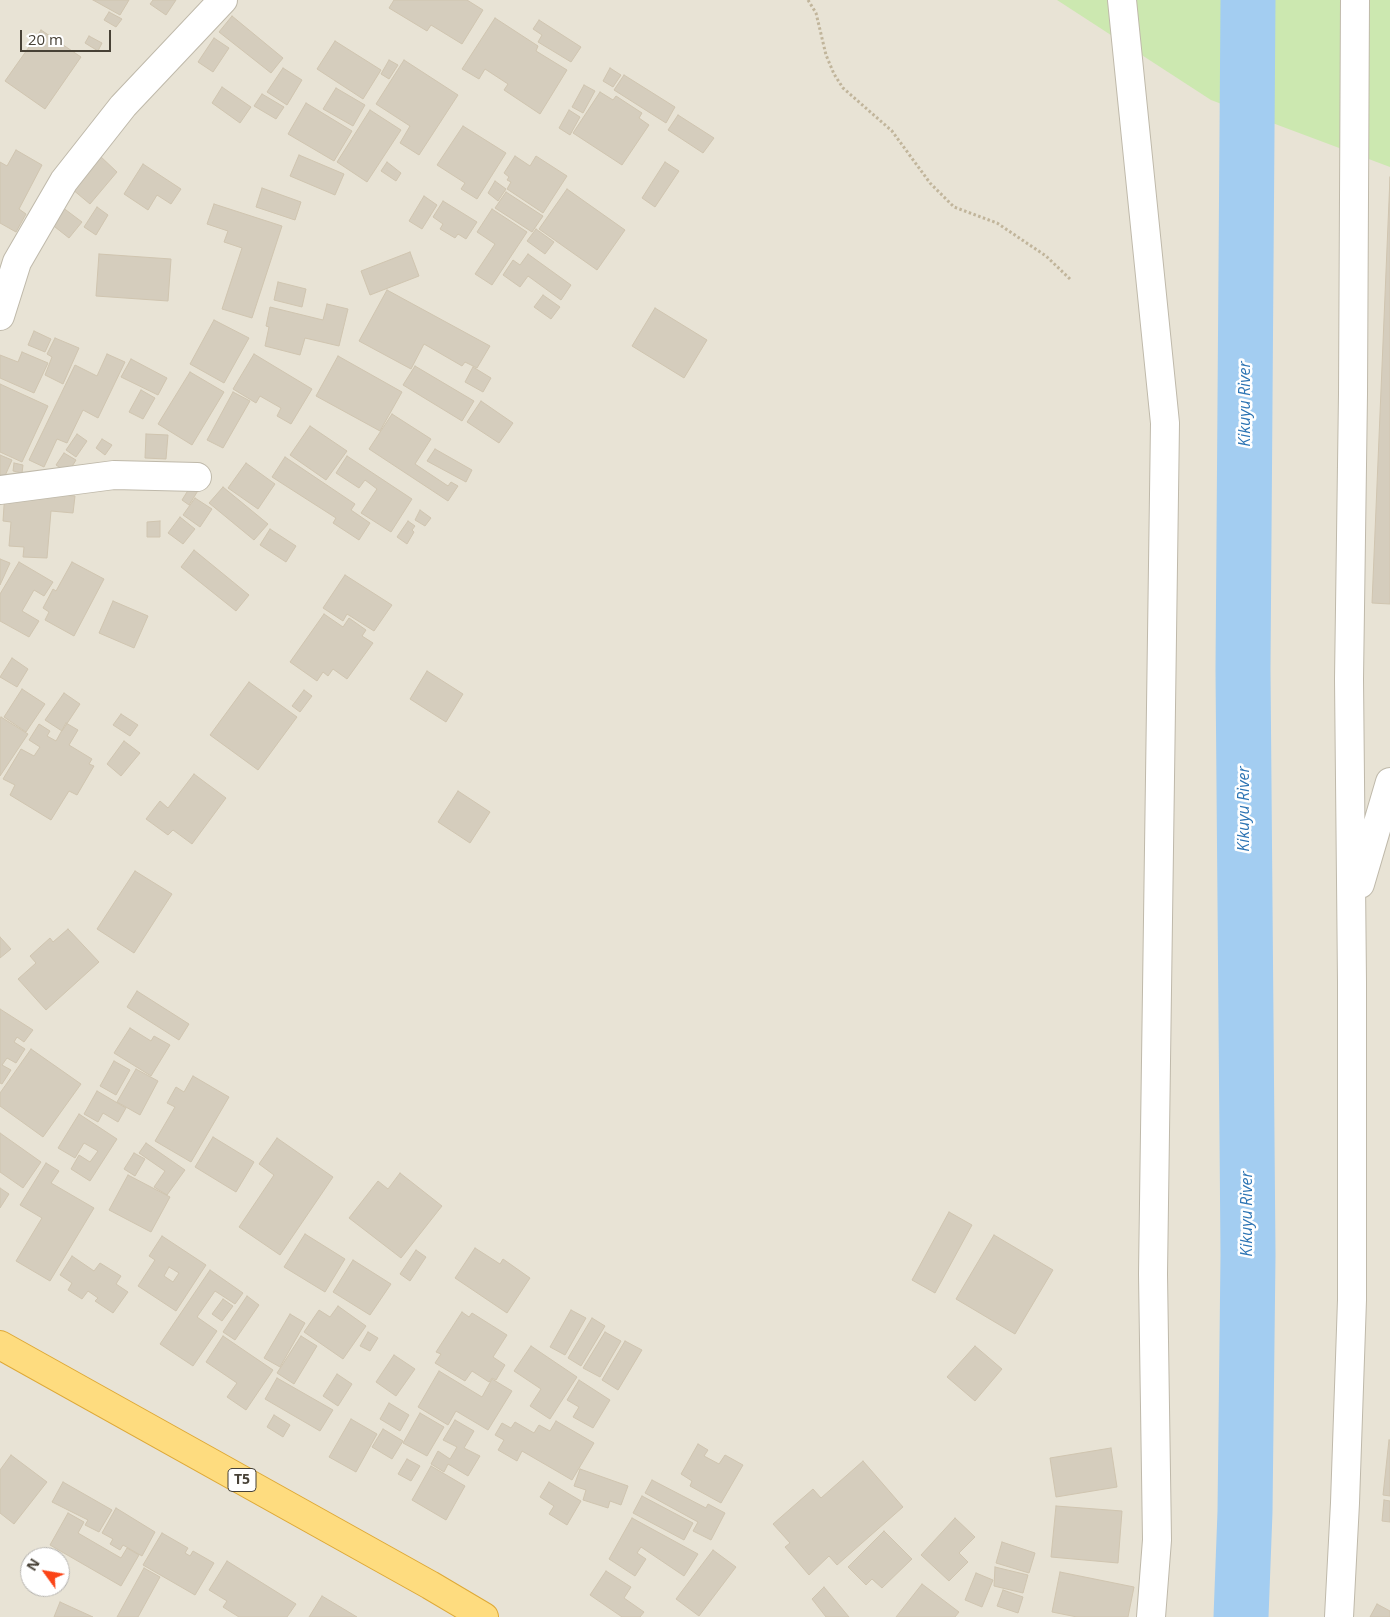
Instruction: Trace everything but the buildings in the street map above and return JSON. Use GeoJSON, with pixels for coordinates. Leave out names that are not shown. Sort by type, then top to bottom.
{"type":"FeatureCollection","features":[{"type":"Feature","properties":{"kind":"highway","name":"T5"},"geometry":{"type":"LineString","coordinates":[[0,1345],[484,1617]]}},
{"type":"Feature","properties":{"kind":"street"},"geometry":{"type":"LineString","coordinates":[[0,316],[16,262],[64,180],[123,106],[223,0]]}},
{"type":"Feature","properties":{"kind":"street"},"geometry":{"type":"LineString","coordinates":[[1122,0],[1165,423],[1153,1274],[1156,1540],[1151,1617]]}},
{"type":"Feature","properties":{"kind":"street"},"geometry":{"type":"LineString","coordinates":[[1339,1617],[1352,1300],[1352,912],[1349,680],[1355,0]]}},
{"type":"Feature","properties":{"kind":"street"},"geometry":{"type":"LineString","coordinates":[[0,490],[114,475],[197,477]]}},
{"type":"Feature","properties":{"kind":"street"},"geometry":{"type":"LineString","coordinates":[[1352,912],[1390,782]]}},
{"type":"Feature","properties":{"kind":"path"},"geometry":{"type":"LineString","coordinates":[[808,0],[816,13],[826,55],[834,74],[843,88],[892,131],[937,191],[954,207],[997,223],[1046,256],[1070,279]]}},
{"type":"Feature","properties":{"kind":"shaded area"},"geometry":{"type":"Polygon","coordinates":[[[0,0],[1390,0],[1390,1617],[0,1617],[0,0]]]}},
{"type":"Feature","properties":{"kind":"green space"},"geometry":{"type":"Polygon","coordinates":[[[1057,0],[1390,0],[1390,167],[1211,100],[1057,0]]]}},
{"type":"Feature","properties":{"kind":"waterway","name":"Kikuyu River"},"geometry":{"type":"LineString","coordinates":[[1241,1617],[1245,1512],[1248,1255],[1243,669],[1248,0]]}}]}
